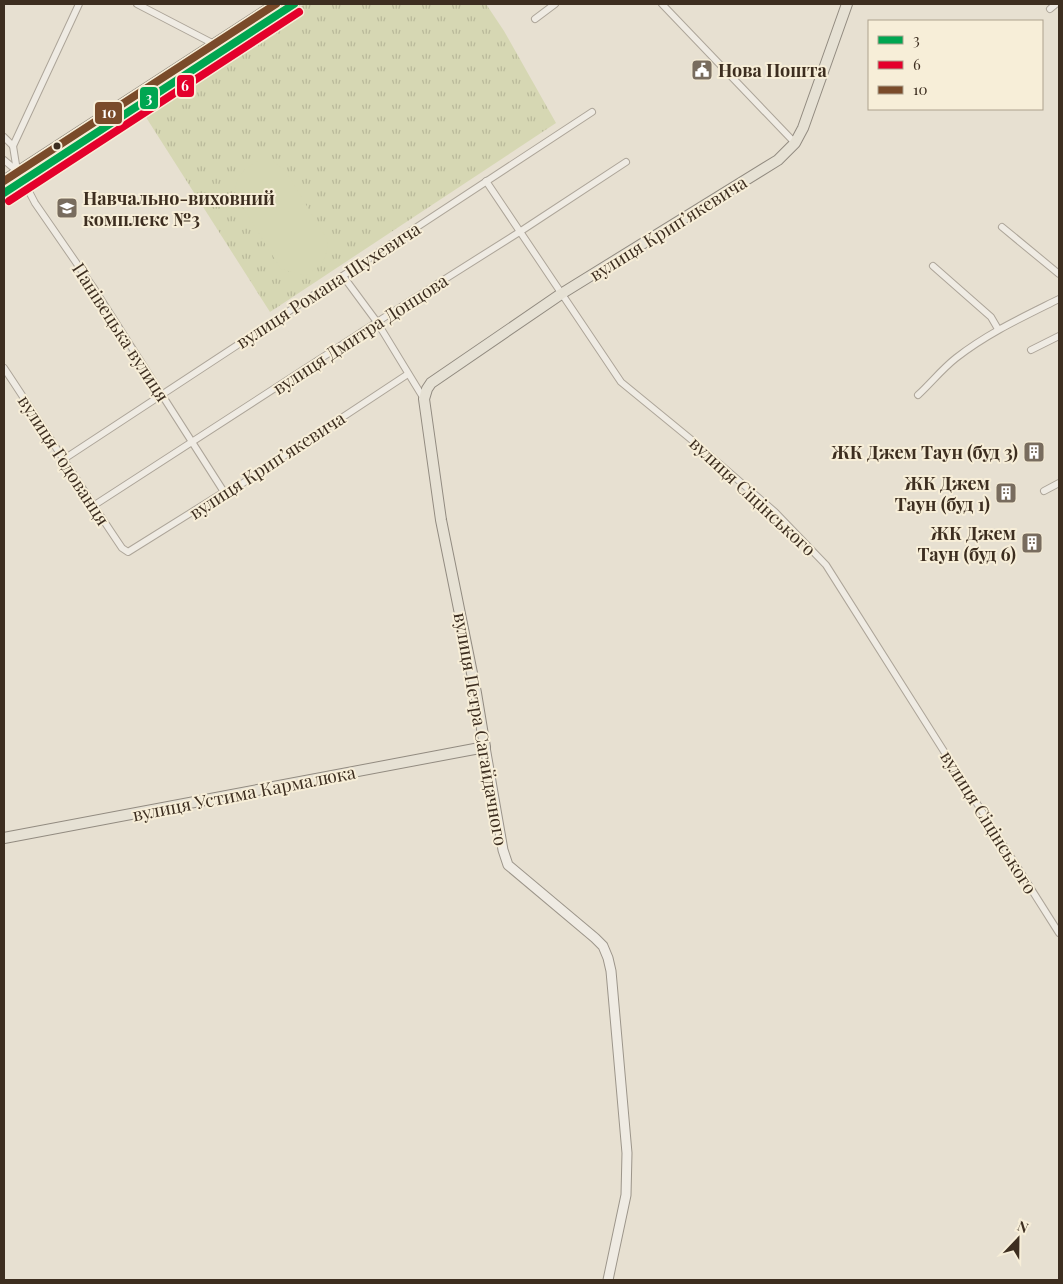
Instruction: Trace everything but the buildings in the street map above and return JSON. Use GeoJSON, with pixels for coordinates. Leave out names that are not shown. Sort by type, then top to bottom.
{"type":"FeatureCollection","features":[{"type":"Feature","properties":{"kind":"main road"},"geometry":{"type":"LineString","coordinates":[[4,180],[275,4]]}},
{"type":"Feature","properties":{"kind":"main road"},"geometry":{"type":"LineString","coordinates":[[4,193],[294,4]]}},
{"type":"Feature","properties":{"kind":"main road","name":"вулиця Крипʼякевича"},"geometry":{"type":"LineString","coordinates":[[424,399],[431,383],[561,294],[778,160],[795,143],[808,117],[847,4]]}},
{"type":"Feature","properties":{"kind":"main road","name":"вулиця Петра Сагайдачного"},"geometry":{"type":"LineString","coordinates":[[424,399],[442,520],[503,850],[508,865],[595,938],[603,946],[608,958],[621,1068],[628,1173],[626,1195],[608,1280]]}},
{"type":"Feature","properties":{"kind":"main road","name":"вулиця Устима Кармалюка"},"geometry":{"type":"LineString","coordinates":[[4,838],[485,747]]}},
{"type":"Feature","properties":{"kind":"street"},"geometry":{"type":"LineString","coordinates":[[4,137],[13,146],[80,4]]}},
{"type":"Feature","properties":{"kind":"street"},"geometry":{"type":"LineString","coordinates":[[137,4],[214,44]]}},
{"type":"Feature","properties":{"kind":"street"},"geometry":{"type":"LineString","coordinates":[[535,19],[555,4]]}},
{"type":"Feature","properties":{"kind":"street"},"geometry":{"type":"LineString","coordinates":[[662,4],[795,143]]}},
{"type":"Feature","properties":{"kind":"street"},"geometry":{"type":"LineString","coordinates":[[1050,9],[1056,4]]}},
{"type":"Feature","properties":{"kind":"street","name":"вулиця Романа Шухевича"},"geometry":{"type":"LineString","coordinates":[[64,459],[592,112]]}},
{"type":"Feature","properties":{"kind":"street","name":"Панівецька вулиця"},"geometry":{"type":"LineString","coordinates":[[13,146],[17,172]]}},
{"type":"Feature","properties":{"kind":"street","name":"Панівецька вулиця"},"geometry":{"type":"LineString","coordinates":[[4,160],[23,180],[35,204],[93,287],[224,492]]}},
{"type":"Feature","properties":{"kind":"street","name":"вулиця Дмитра Донцова"},"geometry":{"type":"LineString","coordinates":[[94,506],[626,162]]}},
{"type":"Feature","properties":{"kind":"street","name":"вулиця Сіцінського"},"geometry":{"type":"LineString","coordinates":[[486,181],[621,382],[746,486],[775,512],[826,565],[1059,933]]}},
{"type":"Feature","properties":{"kind":"street"},"geometry":{"type":"LineString","coordinates":[[1002,227],[1059,274]]}},
{"type":"Feature","properties":{"kind":"street"},"geometry":{"type":"LineString","coordinates":[[933,266],[991,317],[998,329]]}},
{"type":"Feature","properties":{"kind":"street","name":"вулиця Петра Сагайдачного"},"geometry":{"type":"LineString","coordinates":[[343,276],[377,322],[424,399]]}},
{"type":"Feature","properties":{"kind":"street"},"geometry":{"type":"LineString","coordinates":[[918,395],[934,380],[937,374],[956,358],[998,329],[1059,299]]}},
{"type":"Feature","properties":{"kind":"street"},"geometry":{"type":"LineString","coordinates":[[1031,350],[1059,336]]}},
{"type":"Feature","properties":{"kind":"street","name":"вулиця Годованця"},"geometry":{"type":"LineString","coordinates":[[4,368],[125,551]]}},
{"type":"Feature","properties":{"kind":"street","name":"вулиця Крипʼякевича"},"geometry":{"type":"LineString","coordinates":[[125,551],[128,552],[141,545],[224,492],[237,487],[408,374]]}},
{"type":"Feature","properties":{"kind":"street"},"geometry":{"type":"LineString","coordinates":[[1044,491],[1059,483]]}},
{"type":"Feature","properties":{"kind":"green space"},"geometry":{"type":"Polygon","coordinates":[[[305,4],[486,4],[504,31],[556,123],[270,312],[142,111],[305,4]]]}},
{"type":"Feature","properties":{"kind":"green space"},"geometry":{"type":"Polygon","coordinates":[[[258,161],[272,161],[285,170],[328,241],[326,254],[322,262],[305,276],[281,269],[235,195],[238,178],[258,161]]]}},
{"type":"Feature","properties":{"kind":"transit line","name":"10"},"geometry":{"type":"LineString","coordinates":[[4,181],[276,4]]}},
{"type":"Feature","properties":{"kind":"transit line","name":"3"},"geometry":{"type":"LineString","coordinates":[[4,193],[294,4]]}},
{"type":"Feature","properties":{"kind":"transit line","name":"6"},"geometry":{"type":"LineString","coordinates":[[9,201],[299,12]]}},
{"type":"Feature","properties":{"kind":"place","name":"Нова Пошта"},"geometry":{"type":"Point","coordinates":[702,70]}},
{"type":"Feature","properties":{"kind":"place","name":"Навчально-виховний комплекс №3"},"geometry":{"type":"Point","coordinates":[67,208]}},
{"type":"Feature","properties":{"kind":"place","name":"ЖК Джем Таун (буд 3)"},"geometry":{"type":"Point","coordinates":[1034,452]}},
{"type":"Feature","properties":{"kind":"place","name":"ЖК Джем Таун (буд 1)"},"geometry":{"type":"Point","coordinates":[1006,493]}},
{"type":"Feature","properties":{"kind":"place","name":"ЖК Джем Таун (буд 6)"},"geometry":{"type":"Point","coordinates":[1032,543]}}]}
